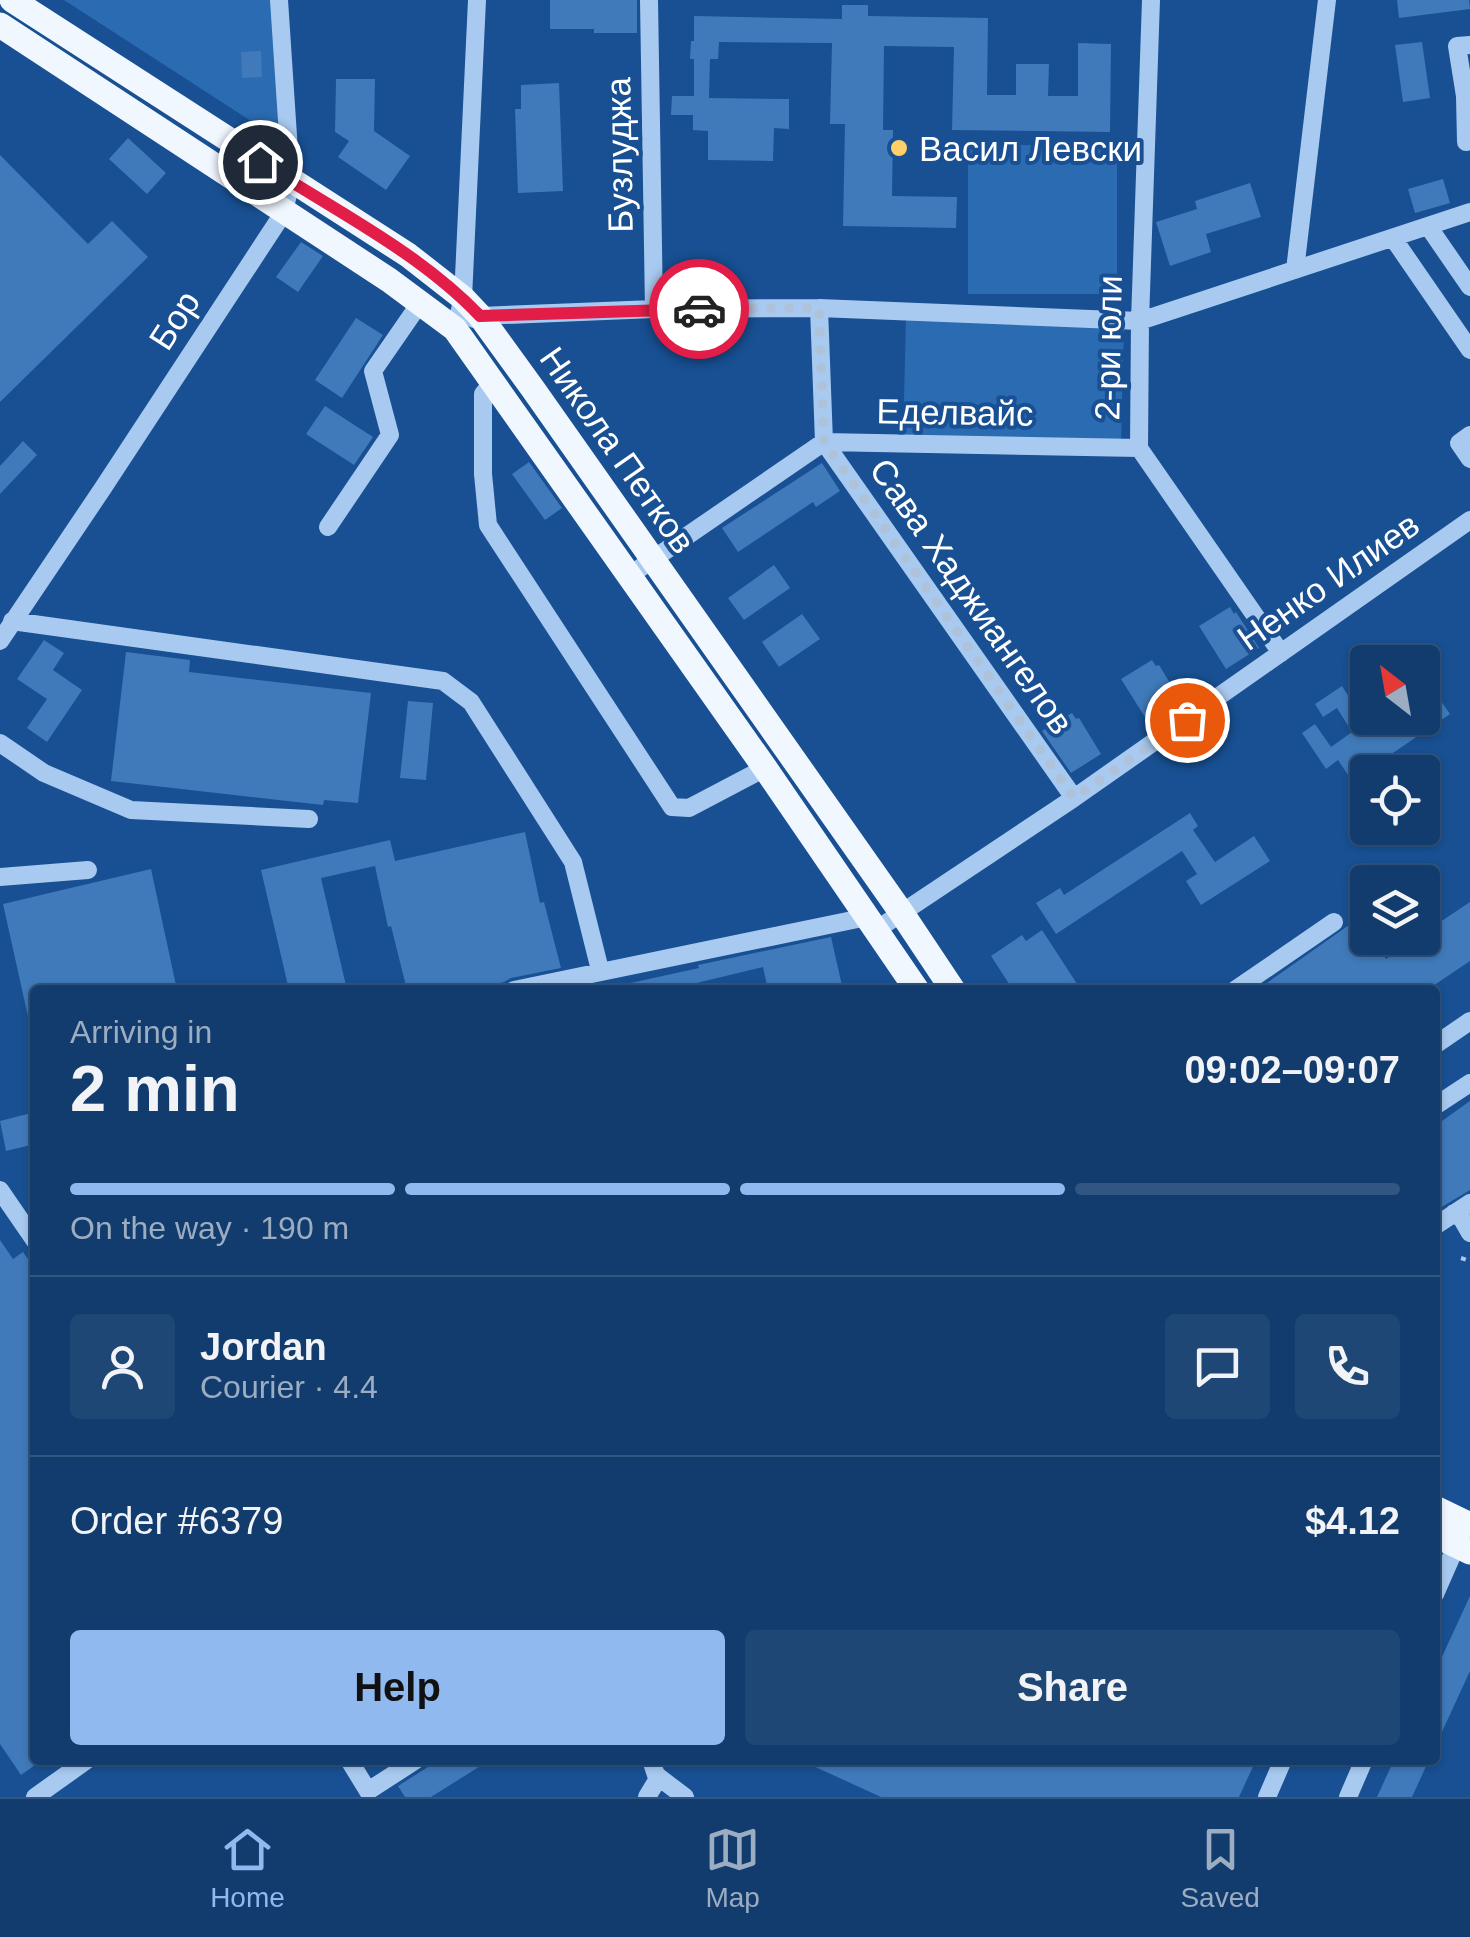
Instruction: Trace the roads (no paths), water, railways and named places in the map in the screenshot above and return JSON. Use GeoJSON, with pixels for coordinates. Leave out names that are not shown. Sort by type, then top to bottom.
{"type":"FeatureCollection","features":[{"type":"Feature","properties":{"kind":"main road","name":"Никола Петков"},"geometry":{"type":"LineString","coordinates":[[12,0],[408,255],[472,308],[654,560],[950,985]]}},
{"type":"Feature","properties":{"kind":"main road","name":"Никола Петков"},"geometry":{"type":"LineString","coordinates":[[0,25],[455,329],[915,985]]}},
{"type":"Feature","properties":{"kind":"main road"},"geometry":{"type":"LineString","coordinates":[[1440,1514],[1460,1536]]}},
{"type":"Feature","properties":{"kind":"street","name":"Бор"},"geometry":{"type":"LineString","coordinates":[[0,641],[284,212],[291,182],[278,0]]}},
{"type":"Feature","properties":{"kind":"street"},"geometry":{"type":"LineString","coordinates":[[455,329],[472,308],[477,0]]}},
{"type":"Feature","properties":{"kind":"street","name":"Бузлуджа"},"geometry":{"type":"LineString","coordinates":[[649,0],[654,310]]}},
{"type":"Feature","properties":{"kind":"street","name":"2-ри юли"},"geometry":{"type":"LineString","coordinates":[[1152,0],[1139,448],[1281,654]]}},
{"type":"Feature","properties":{"kind":"street"},"geometry":{"type":"LineString","coordinates":[[1295,270],[1326,0]]}},
{"type":"Feature","properties":{"kind":"street"},"geometry":{"type":"LineString","coordinates":[[1470,44],[1457,46],[1466,96],[1466,142],[1470,140]]}},
{"type":"Feature","properties":{"kind":"street"},"geometry":{"type":"LineString","coordinates":[[472,308],[819,308],[1140,321],[1470,212]]}},
{"type":"Feature","properties":{"kind":"street"},"geometry":{"type":"LineString","coordinates":[[1428,226],[1470,287]]}},
{"type":"Feature","properties":{"kind":"street"},"geometry":{"type":"LineString","coordinates":[[1393,238],[1470,350]]}},
{"type":"Feature","properties":{"kind":"street"},"geometry":{"type":"LineString","coordinates":[[328,527],[390,435],[373,372],[420,303]]}},
{"type":"Feature","properties":{"kind":"street","name":"Сава Хаджиангелов"},"geometry":{"type":"LineString","coordinates":[[819,308],[824,442],[1074,798]]}},
{"type":"Feature","properties":{"kind":"street"},"geometry":{"type":"LineString","coordinates":[[494,382],[483,394],[482,474],[488,525],[672,807],[689,808],[765,768]]}},
{"type":"Feature","properties":{"kind":"street"},"geometry":{"type":"LineString","coordinates":[[1470,435],[1459,443],[1470,460]]}},
{"type":"Feature","properties":{"kind":"street"},"geometry":{"type":"LineString","coordinates":[[630,575],[824,442]]}},
{"type":"Feature","properties":{"kind":"street","name":"Еделвайс"},"geometry":{"type":"LineString","coordinates":[[824,442],[1139,448]]}},
{"type":"Feature","properties":{"kind":"street","name":"Ненко Илиев"},"geometry":{"type":"LineString","coordinates":[[872,923],[901,912],[1074,798],[1470,520]]}},
{"type":"Feature","properties":{"kind":"street"},"geometry":{"type":"LineString","coordinates":[[12,621],[443,682],[471,702],[574,862],[600,970]]}},
{"type":"Feature","properties":{"kind":"street"},"geometry":{"type":"LineString","coordinates":[[0,744],[44,773],[131,810],[308,820]]}},
{"type":"Feature","properties":{"kind":"street"},"geometry":{"type":"LineString","coordinates":[[0,877],[88,870]]}},
{"type":"Feature","properties":{"kind":"street"},"geometry":{"type":"LineString","coordinates":[[1241,985],[1334,922]]}},
{"type":"Feature","properties":{"kind":"street"},"geometry":{"type":"LineString","coordinates":[[536,985],[600,970],[872,923]]}},
{"type":"Feature","properties":{"kind":"street"},"geometry":{"type":"LineString","coordinates":[[1440,1043],[1464,1026],[1470,1048]]}},
{"type":"Feature","properties":{"kind":"street"},"geometry":{"type":"LineString","coordinates":[[1440,1103],[1470,1083]]}},
{"type":"Feature","properties":{"kind":"street"},"geometry":{"type":"LineString","coordinates":[[0,1190],[30,1235]]}},
{"type":"Feature","properties":{"kind":"street"},"geometry":{"type":"LineString","coordinates":[[1440,1223],[1462,1208]]}},
{"type":"Feature","properties":{"kind":"street"},"geometry":{"type":"LineString","coordinates":[[1462,1208],[1462,1219],[1470,1234]]}},
{"type":"Feature","properties":{"kind":"street"},"geometry":{"type":"LineString","coordinates":[[1440,1582],[1460,1536]]}},
{"type":"Feature","properties":{"kind":"street"},"geometry":{"type":"LineString","coordinates":[[35,1797],[80,1765]]}},
{"type":"Feature","properties":{"kind":"street"},"geometry":{"type":"LineString","coordinates":[[352,1765],[368,1792],[408,1765]]}},
{"type":"Feature","properties":{"kind":"street"},"geometry":{"type":"LineString","coordinates":[[1267,1797],[1282,1765]]}},
{"type":"Feature","properties":{"kind":"street"},"geometry":{"type":"LineString","coordinates":[[1348,1797],[1362,1765]]}},
{"type":"Feature","properties":{"kind":"street"},"geometry":{"type":"LineString","coordinates":[[647,1797],[655,1768],[685,1797]]}},
{"type":"Feature","properties":{"kind":"place","name":"Васил Левски"},"geometry":{"type":"Point","coordinates":[899,148]}}]}
